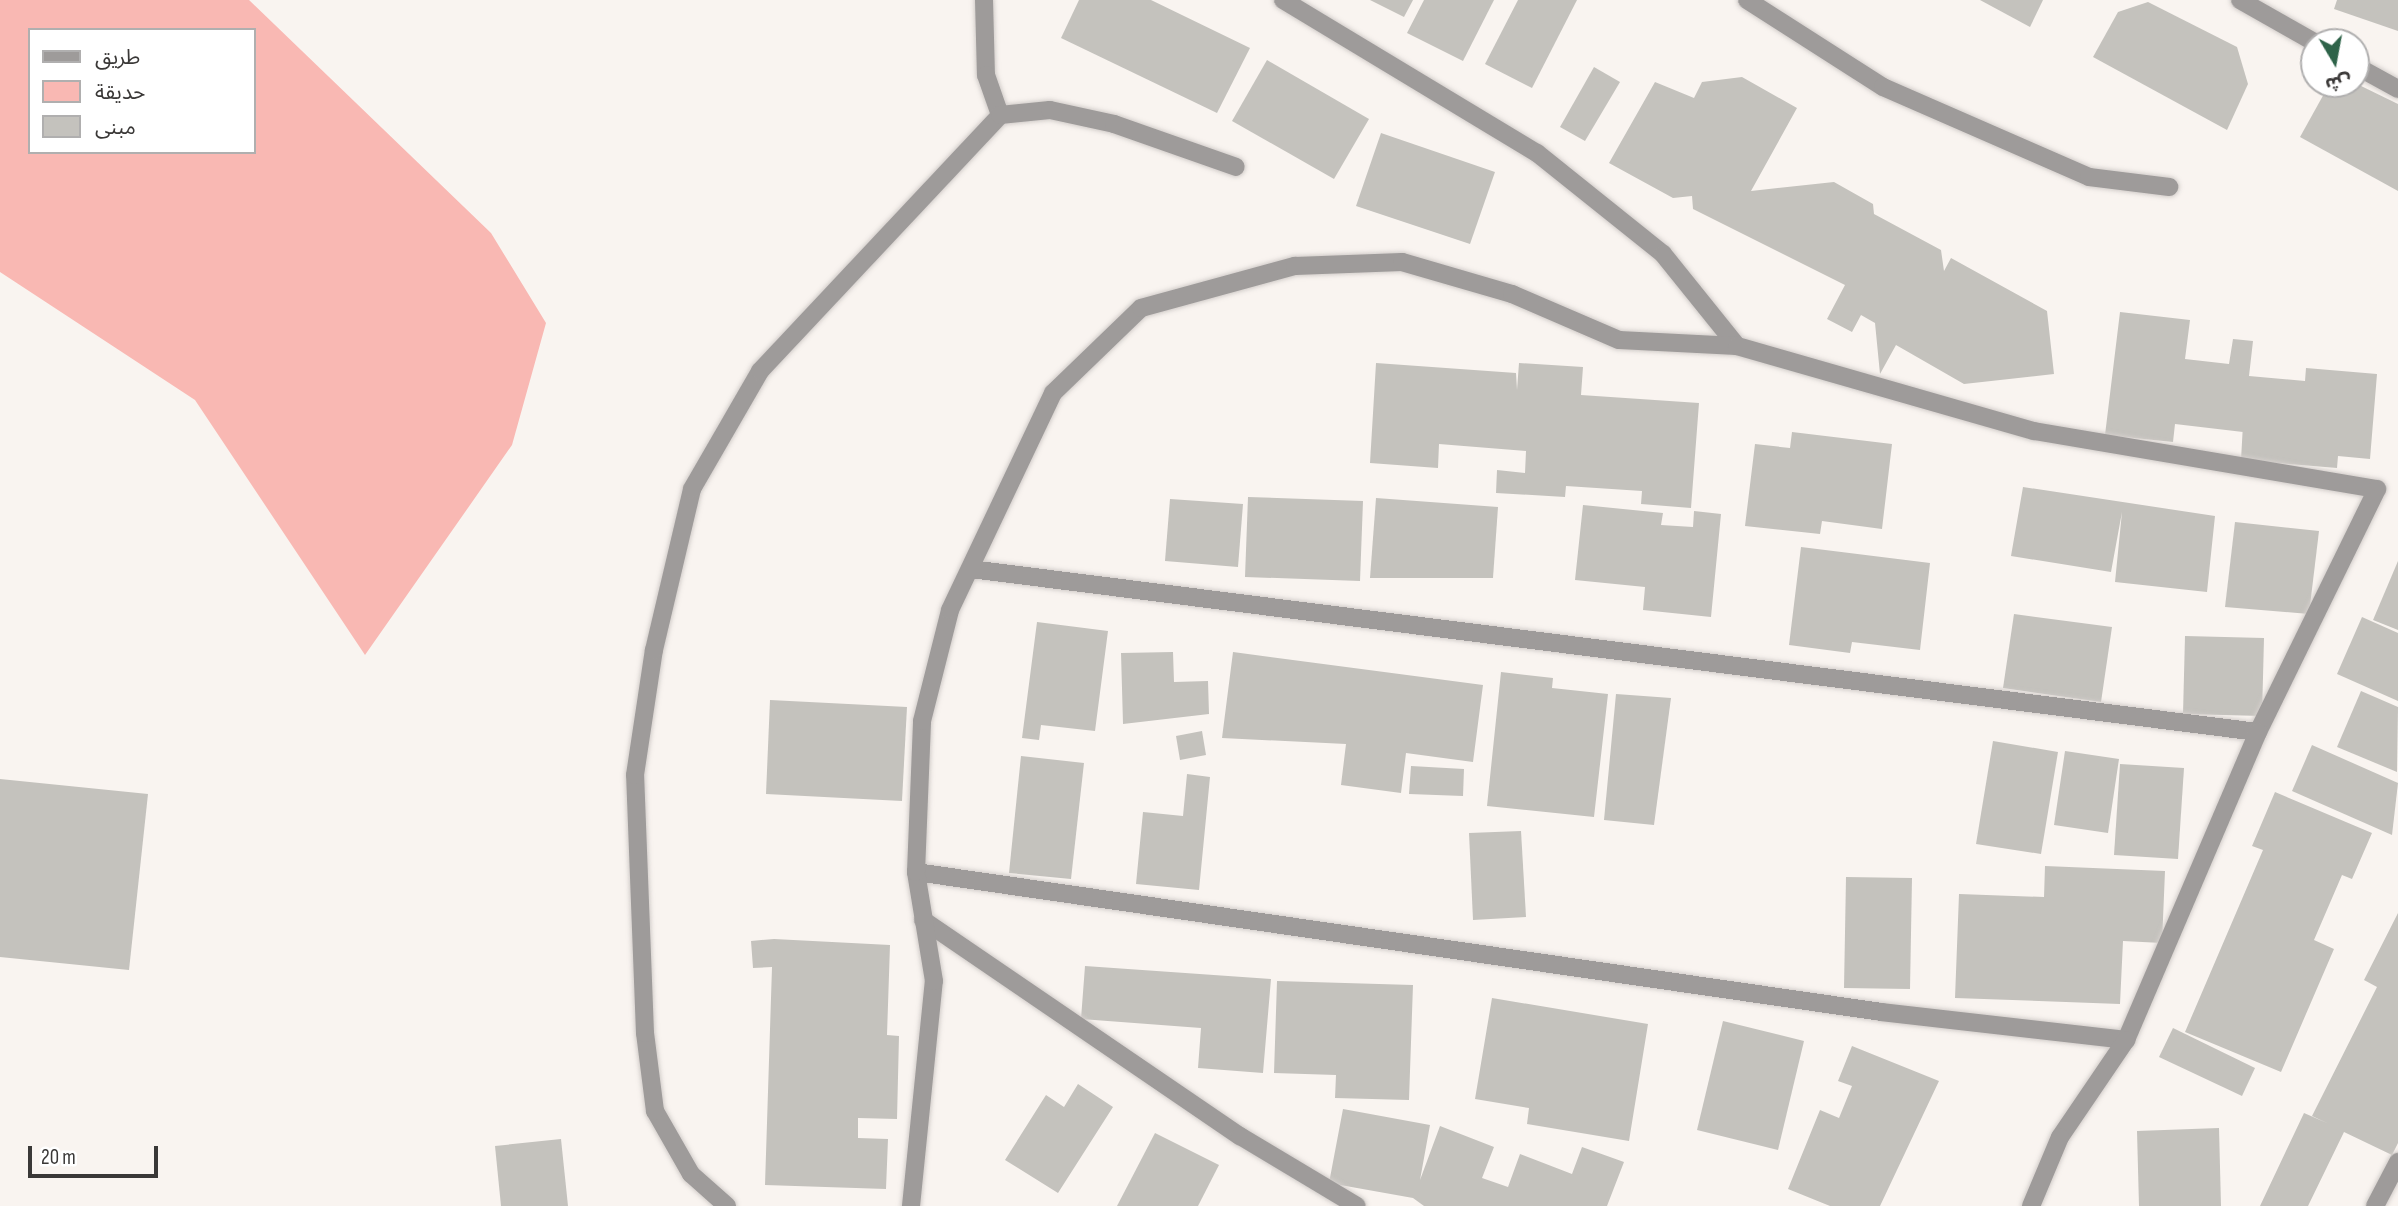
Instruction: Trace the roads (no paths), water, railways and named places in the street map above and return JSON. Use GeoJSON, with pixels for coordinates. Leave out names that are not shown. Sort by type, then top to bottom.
{"type":"FeatureCollection","features":[{"type":"Feature","properties":{"kind":"street"},"geometry":{"type":"LineString","coordinates":[[984,0],[986,75],[1000,115]]}},
{"type":"Feature","properties":{"kind":"street"},"geometry":{"type":"LineString","coordinates":[[1283,0],[1537,153],[1663,254],[1737,346]]}},
{"type":"Feature","properties":{"kind":"street"},"geometry":{"type":"LineString","coordinates":[[1746,0],[1883,87],[2089,177],[2169,187]]}},
{"type":"Feature","properties":{"kind":"street"},"geometry":{"type":"LineString","coordinates":[[2240,0],[2300,34]]}},
{"type":"Feature","properties":{"kind":"street"},"geometry":{"type":"LineString","coordinates":[[2370,74],[2398,89]]}},
{"type":"Feature","properties":{"kind":"street"},"geometry":{"type":"LineString","coordinates":[[727,1206],[691,1174],[655,1111],[645,1033],[635,775],[654,650],[692,489],[760,371],[1000,115],[1050,110],[1114,124],[1236,167]]}},
{"type":"Feature","properties":{"kind":"street"},"geometry":{"type":"LineString","coordinates":[[911,1206],[934,981],[916,872],[922,721],[950,610],[1054,393],[1141,307],[1211,284],[1295,267],[1402,262],[1512,293],[1619,340],[1737,346],[2034,431],[2376,489],[2258,732],[2126,1040],[2060,1137],[2031,1206]]}},
{"type":"Feature","properties":{"kind":"street"},"geometry":{"type":"LineString","coordinates":[[971,569],[2258,732]]}},
{"type":"Feature","properties":{"kind":"street"},"geometry":{"type":"LineString","coordinates":[[916,872],[1867,1010],[2126,1040]]}},
{"type":"Feature","properties":{"kind":"street"},"geometry":{"type":"LineString","coordinates":[[923,920],[1240,1136],[1357,1206]]}},
{"type":"Feature","properties":{"kind":"street"},"geometry":{"type":"LineString","coordinates":[[2375,1206],[2398,1162]]}}]}
